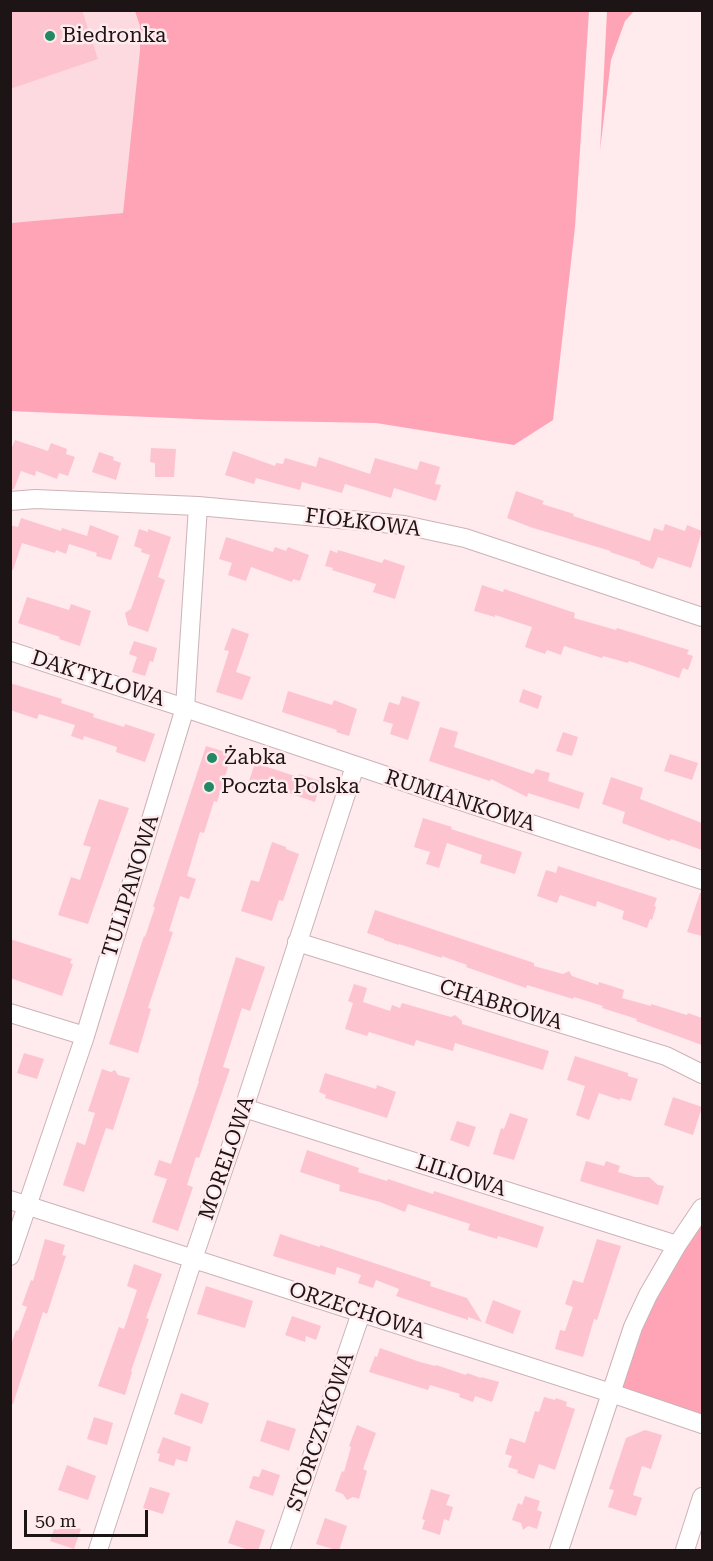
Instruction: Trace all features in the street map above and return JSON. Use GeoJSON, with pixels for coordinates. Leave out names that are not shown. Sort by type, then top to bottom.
{"type":"FeatureCollection","features":[{"type":"Feature","properties":{"kind":"street","name":"FIOŁKOWA"},"geometry":{"type":"LineString","coordinates":[[10,501],[35,499],[198,506],[404,525],[465,538],[702,617]]}},
{"type":"Feature","properties":{"kind":"street","name":"TULIPANOWA"},"geometry":{"type":"LineString","coordinates":[[10,1256],[19,1202],[85,1036],[185,708],[198,506]]}},
{"type":"Feature","properties":{"kind":"street","name":"DAKTYLOWA"},"geometry":{"type":"LineString","coordinates":[[10,651],[185,708]]}},
{"type":"Feature","properties":{"kind":"street","name":"RUMIANKOWA"},"geometry":{"type":"LineString","coordinates":[[185,708],[702,880]]}},
{"type":"Feature","properties":{"kind":"street","name":"MORELOWA"},"geometry":{"type":"LineString","coordinates":[[98,1551],[355,766]]}},
{"type":"Feature","properties":{"kind":"street","name":"CHABROWA"},"geometry":{"type":"LineString","coordinates":[[297,942],[666,1056],[702,1074]]}},
{"type":"Feature","properties":{"kind":"street"},"geometry":{"type":"LineString","coordinates":[[10,1013],[85,1036]]}},
{"type":"Feature","properties":{"kind":"street","name":"LILIOWA"},"geometry":{"type":"LineString","coordinates":[[244,1108],[677,1245]]}},
{"type":"Feature","properties":{"kind":"street","name":"ORZECHOWA"},"geometry":{"type":"LineString","coordinates":[[19,1202],[702,1424]]}},
{"type":"Feature","properties":{"kind":"street"},"geometry":{"type":"LineString","coordinates":[[559,1551],[633,1327],[648,1295],[702,1208]]}},
{"type":"Feature","properties":{"kind":"street","name":"STORCZYKOWA"},"geometry":{"type":"LineString","coordinates":[[280,1551],[361,1313]]}},
{"type":"Feature","properties":{"kind":"street"},"geometry":{"type":"LineString","coordinates":[[685,1551],[702,1497]]}},
{"type":"Feature","properties":{"kind":"shaded area"},"geometry":{"type":"Polygon","coordinates":[[[11,11],[145,11],[123,213],[11,223],[11,11]]]}},
{"type":"Feature","properties":{"kind":"shaded area"},"geometry":{"type":"Polygon","coordinates":[[[135,11],[589,11],[575,227],[553,420],[514,445],[376,423],[218,420],[11,411],[11,223],[123,213],[140,51],[140,26],[135,11]]]}},
{"type":"Feature","properties":{"kind":"shaded area"},"geometry":{"type":"Polygon","coordinates":[[[607,11],[634,11],[625,21],[611,60],[600,150],[607,11]]]}},
{"type":"Feature","properties":{"kind":"shaded area"},"geometry":{"type":"Polygon","coordinates":[[[702,1210],[702,1423],[611,1392],[634,1327],[702,1210]]]}},
{"type":"Feature","properties":{"kind":"building","name":"Biedronka"},"geometry":{"type":"Polygon","coordinates":[[[18,10],[82,10],[98,59],[10,89],[10,13],[18,10]]]}},
{"type":"Feature","properties":{"kind":"building"},"geometry":{"type":"Polygon","coordinates":[[[15,440],[48,451],[51,443],[67,449],[66,454],[75,457],[68,476],[59,473],[57,479],[36,471],[35,476],[21,471],[14,489],[10,490],[10,452],[15,440]]]}},
{"type":"Feature","properties":{"kind":"building"},"geometry":{"type":"Polygon","coordinates":[[[151,448],[176,449],[174,477],[155,477],[155,463],[150,462],[151,448]]]}},
{"type":"Feature","properties":{"kind":"building"},"geometry":{"type":"Polygon","coordinates":[[[233,451],[275,466],[276,463],[283,464],[285,458],[316,467],[319,457],[370,474],[375,458],[417,470],[420,461],[440,467],[435,484],[441,485],[436,501],[394,488],[391,498],[345,484],[342,493],[302,482],[300,490],[256,478],[254,484],[225,475],[233,451]]]}},
{"type":"Feature","properties":{"kind":"building"},"geometry":{"type":"Polygon","coordinates":[[[99,452],[114,457],[113,460],[121,463],[116,480],[92,472],[99,452]]]}},
{"type":"Feature","properties":{"kind":"building"},"geometry":{"type":"Polygon","coordinates":[[[516,491],[544,501],[542,504],[574,514],[573,516],[650,541],[654,528],[663,531],[665,524],[685,531],[687,525],[702,531],[691,568],[658,557],[653,569],[611,551],[507,518],[516,491]]]}},
{"type":"Feature","properties":{"kind":"building"},"geometry":{"type":"Polygon","coordinates":[[[21,518],[61,531],[62,528],[87,536],[90,525],[119,536],[111,560],[69,544],[66,554],[22,543],[13,570],[10,570],[10,525],[18,527],[21,518]]]}},
{"type":"Feature","properties":{"kind":"building"},"geometry":{"type":"Polygon","coordinates":[[[139,529],[148,532],[148,529],[171,537],[158,577],[165,580],[148,632],[128,625],[125,613],[131,609],[150,555],[134,546],[139,529]]]}},
{"type":"Feature","properties":{"kind":"building"},"geometry":{"type":"Polygon","coordinates":[[[226,537],[273,552],[275,547],[286,551],[288,547],[309,555],[300,581],[293,579],[292,582],[251,567],[246,581],[228,575],[232,563],[219,559],[226,537]]]}},
{"type":"Feature","properties":{"kind":"building"},"geometry":{"type":"Polygon","coordinates":[[[330,550],[337,553],[338,550],[382,563],[384,559],[405,566],[395,599],[373,592],[376,584],[325,566],[330,550]]]}},
{"type":"Feature","properties":{"kind":"building"},"geometry":{"type":"Polygon","coordinates":[[[482,585],[503,592],[504,589],[575,613],[574,618],[616,630],[617,628],[689,650],[687,654],[693,656],[688,670],[683,668],[679,678],[629,661],[628,663],[603,656],[602,658],[564,646],[561,655],[547,650],[545,654],[525,647],[532,627],[474,611],[482,585]]]}},
{"type":"Feature","properties":{"kind":"building"},"geometry":{"type":"Polygon","coordinates":[[[27,597],[69,610],[71,604],[91,611],[80,646],[18,623],[27,597]]]}},
{"type":"Feature","properties":{"kind":"building"},"geometry":{"type":"Polygon","coordinates":[[[232,628],[249,634],[236,672],[251,677],[242,700],[216,692],[229,651],[224,650],[232,628]]]}},
{"type":"Feature","properties":{"kind":"building"},"geometry":{"type":"Polygon","coordinates":[[[134,641],[157,648],[153,662],[150,661],[145,676],[132,672],[137,657],[129,654],[134,641]]]}},
{"type":"Feature","properties":{"kind":"building"},"geometry":{"type":"Polygon","coordinates":[[[10,683],[62,699],[61,703],[94,714],[93,717],[155,734],[145,762],[116,752],[117,747],[84,736],[83,740],[71,736],[75,725],[39,714],[37,719],[10,710],[10,683]]]}},
{"type":"Feature","properties":{"kind":"building"},"geometry":{"type":"Polygon","coordinates":[[[523,689],[542,696],[538,709],[519,702],[523,689]]]}},
{"type":"Feature","properties":{"kind":"building"},"geometry":{"type":"Polygon","coordinates":[[[288,691],[332,705],[334,700],[357,709],[349,736],[282,712],[288,691]]]}},
{"type":"Feature","properties":{"kind":"building"},"geometry":{"type":"Polygon","coordinates":[[[402,696],[420,702],[408,740],[390,734],[393,724],[383,721],[389,702],[399,705],[402,696]]]}},
{"type":"Feature","properties":{"kind":"building"},"geometry":{"type":"Polygon","coordinates":[[[440,727],[458,732],[454,747],[533,774],[536,769],[550,773],[548,781],[584,793],[579,809],[528,793],[527,797],[491,779],[490,781],[429,761],[440,727]]]}},
{"type":"Feature","properties":{"kind":"building"},"geometry":{"type":"Polygon","coordinates":[[[563,732],[578,737],[572,756],[556,751],[563,732]]]}},
{"type":"Feature","properties":{"kind":"building"},"geometry":{"type":"Polygon","coordinates":[[[206,746],[232,754],[217,802],[214,801],[204,833],[200,832],[187,876],[196,879],[189,899],[180,896],[169,931],[173,932],[148,1008],[151,1009],[138,1053],[109,1044],[206,746]]]}},
{"type":"Feature","properties":{"kind":"building"},"geometry":{"type":"Polygon","coordinates":[[[670,754],[698,763],[692,780],[664,771],[670,754]]]}},
{"type":"Feature","properties":{"kind":"building"},"geometry":{"type":"Polygon","coordinates":[[[255,763],[298,777],[299,774],[321,781],[315,802],[274,788],[272,793],[248,784],[255,763]]]}},
{"type":"Feature","properties":{"kind":"building"},"geometry":{"type":"Polygon","coordinates":[[[611,777],[643,788],[640,799],[702,823],[702,850],[622,823],[625,812],[602,804],[611,777]]]}},
{"type":"Feature","properties":{"kind":"building"},"geometry":{"type":"Polygon","coordinates":[[[99,799],[129,808],[88,924],[58,915],[71,877],[80,880],[91,847],[83,845],[99,799]]]}},
{"type":"Feature","properties":{"kind":"building"},"geometry":{"type":"Polygon","coordinates":[[[423,818],[522,852],[515,874],[480,863],[482,855],[447,843],[439,868],[426,864],[430,852],[414,847],[423,818]]]}},
{"type":"Feature","properties":{"kind":"building"},"geometry":{"type":"Polygon","coordinates":[[[272,842],[299,854],[283,901],[279,900],[272,921],[241,911],[251,880],[259,882],[272,842]]]}},
{"type":"Feature","properties":{"kind":"building"},"geometry":{"type":"Polygon","coordinates":[[[558,866],[657,898],[652,920],[650,919],[647,928],[622,919],[624,911],[597,901],[596,907],[560,895],[557,903],[537,896],[546,870],[556,873],[558,866]]]}},
{"type":"Feature","properties":{"kind":"building"},"geometry":{"type":"Polygon","coordinates":[[[700,893],[702,893],[702,936],[687,932],[700,893]]]}},
{"type":"Feature","properties":{"kind":"building"},"geometry":{"type":"Polygon","coordinates":[[[375,910],[534,963],[534,966],[563,974],[569,971],[572,976],[598,985],[599,982],[624,990],[622,998],[702,1018],[702,1045],[636,1021],[637,1019],[602,1008],[603,1006],[527,985],[526,988],[442,956],[442,958],[399,945],[367,933],[375,910]]]}},
{"type":"Feature","properties":{"kind":"building"},"geometry":{"type":"Polygon","coordinates":[[[10,939],[72,959],[70,963],[73,964],[62,996],[10,978],[10,939]]]}},
{"type":"Feature","properties":{"kind":"building"},"geometry":{"type":"Polygon","coordinates":[[[236,957],[265,967],[250,1011],[242,1008],[223,1067],[230,1069],[199,1158],[196,1157],[187,1185],[193,1187],[178,1231],[152,1222],[167,1179],[154,1175],[159,1160],[171,1164],[199,1081],[236,957]]]}},
{"type":"Feature","properties":{"kind":"building"},"geometry":{"type":"Polygon","coordinates":[[[354,984],[367,988],[363,1002],[390,1011],[392,1005],[400,1008],[402,1003],[451,1017],[455,1015],[462,1021],[462,1024],[549,1051],[543,1070],[455,1043],[453,1051],[416,1040],[414,1046],[369,1032],[367,1036],[345,1029],[353,1003],[348,1001],[354,984]]]}},
{"type":"Feature","properties":{"kind":"building"},"geometry":{"type":"Polygon","coordinates":[[[24,1053],[44,1059],[37,1079],[17,1073],[24,1053]]]}},
{"type":"Feature","properties":{"kind":"building"},"geometry":{"type":"Polygon","coordinates":[[[575,1056],[628,1073],[628,1076],[638,1079],[631,1101],[599,1093],[589,1120],[576,1115],[585,1086],[567,1080],[575,1056]]]}},
{"type":"Feature","properties":{"kind":"building"},"geometry":{"type":"Polygon","coordinates":[[[102,1069],[111,1072],[115,1070],[118,1075],[130,1078],[113,1130],[106,1128],[84,1192],[63,1185],[77,1142],[85,1145],[95,1113],[88,1111],[102,1069]]]}},
{"type":"Feature","properties":{"kind":"building"},"geometry":{"type":"Polygon","coordinates":[[[325,1073],[376,1089],[377,1085],[396,1092],[387,1118],[325,1098],[326,1095],[319,1092],[325,1073]]]}},
{"type":"Feature","properties":{"kind":"building"},"geometry":{"type":"Polygon","coordinates":[[[673,1097],[702,1107],[693,1135],[664,1125],[673,1097]]]}},
{"type":"Feature","properties":{"kind":"building"},"geometry":{"type":"Polygon","coordinates":[[[510,1113],[528,1119],[514,1160],[493,1154],[501,1128],[504,1129],[510,1113]]]}},
{"type":"Feature","properties":{"kind":"building"},"geometry":{"type":"Polygon","coordinates":[[[457,1121],[476,1127],[469,1147],[450,1140],[457,1121]]]}},
{"type":"Feature","properties":{"kind":"building"},"geometry":{"type":"Polygon","coordinates":[[[307,1150],[359,1168],[358,1172],[433,1194],[434,1191],[544,1227],[537,1248],[468,1230],[470,1224],[408,1204],[405,1212],[380,1202],[339,1191],[340,1185],[300,1172],[307,1150]]]}},
{"type":"Feature","properties":{"kind":"building"},"geometry":{"type":"Polygon","coordinates":[[[586,1161],[604,1166],[606,1161],[620,1166],[618,1172],[635,1177],[649,1177],[658,1185],[664,1186],[658,1205],[580,1181],[586,1161]]]}},
{"type":"Feature","properties":{"kind":"building"},"geometry":{"type":"Polygon","coordinates":[[[280,1234],[431,1282],[430,1286],[467,1298],[482,1322],[468,1317],[468,1320],[396,1296],[399,1289],[376,1280],[373,1288],[358,1283],[361,1275],[337,1267],[335,1275],[273,1256],[280,1234]]]}},
{"type":"Feature","properties":{"kind":"building"},"geometry":{"type":"Polygon","coordinates":[[[45,1239],[65,1245],[62,1255],[66,1256],[47,1314],[43,1312],[13,1404],[10,1404],[10,1348],[27,1307],[22,1305],[31,1280],[33,1281],[45,1239]]]}},
{"type":"Feature","properties":{"kind":"building"},"geometry":{"type":"Polygon","coordinates":[[[597,1239],[621,1246],[597,1320],[594,1319],[583,1357],[555,1349],[560,1330],[565,1331],[573,1307],[565,1304],[573,1280],[583,1283],[597,1239]]]}},
{"type":"Feature","properties":{"kind":"building"},"geometry":{"type":"Polygon","coordinates":[[[134,1264],[162,1274],[146,1318],[149,1319],[125,1395],[98,1386],[119,1327],[124,1329],[137,1290],[127,1286],[134,1264]]]}},
{"type":"Feature","properties":{"kind":"building"},"geometry":{"type":"Polygon","coordinates":[[[206,1286],[253,1301],[245,1328],[197,1314],[206,1286]]]}},
{"type":"Feature","properties":{"kind":"building"},"geometry":{"type":"Polygon","coordinates":[[[493,1300],[521,1311],[513,1334],[485,1323],[493,1300]]]}},
{"type":"Feature","properties":{"kind":"building"},"geometry":{"type":"Polygon","coordinates":[[[292,1316],[321,1326],[316,1340],[306,1336],[305,1342],[285,1335],[292,1316]]]}},
{"type":"Feature","properties":{"kind":"building"},"geometry":{"type":"Polygon","coordinates":[[[380,1348],[420,1362],[499,1382],[492,1402],[475,1396],[473,1402],[459,1397],[460,1394],[430,1385],[428,1390],[369,1372],[380,1348]]]}},
{"type":"Feature","properties":{"kind":"building"},"geometry":{"type":"Polygon","coordinates":[[[181,1393],[209,1403],[202,1424],[174,1414],[181,1393]]]}},
{"type":"Feature","properties":{"kind":"building"},"geometry":{"type":"Polygon","coordinates":[[[544,1397],[567,1402],[566,1406],[575,1409],[555,1470],[539,1464],[534,1479],[508,1467],[512,1456],[505,1454],[510,1438],[525,1443],[535,1411],[539,1412],[544,1397]]]}},
{"type":"Feature","properties":{"kind":"building"},"geometry":{"type":"Polygon","coordinates":[[[94,1417],[113,1423],[107,1445],[87,1439],[94,1417]]]}},
{"type":"Feature","properties":{"kind":"building"},"geometry":{"type":"Polygon","coordinates":[[[267,1420],[296,1429],[289,1451],[260,1441],[267,1420]]]}},
{"type":"Feature","properties":{"kind":"building"},"geometry":{"type":"Polygon","coordinates":[[[357,1425],[376,1433],[363,1469],[367,1471],[359,1499],[353,1497],[347,1500],[343,1494],[335,1491],[342,1471],[344,1472],[351,1447],[349,1446],[357,1425]]]}},
{"type":"Feature","properties":{"kind":"building"},"geometry":{"type":"Polygon","coordinates":[[[645,1430],[662,1435],[651,1469],[642,1466],[633,1495],[642,1498],[636,1516],[608,1507],[614,1490],[609,1489],[626,1438],[645,1430]]]}},
{"type":"Feature","properties":{"kind":"building"},"geometry":{"type":"Polygon","coordinates":[[[163,1437],[191,1447],[187,1462],[176,1459],[174,1466],[158,1461],[160,1454],[157,1453],[163,1437]]]}},
{"type":"Feature","properties":{"kind":"building"},"geometry":{"type":"Polygon","coordinates":[[[67,1465],[96,1476],[88,1500],[58,1490],[67,1465]]]}},
{"type":"Feature","properties":{"kind":"building"},"geometry":{"type":"Polygon","coordinates":[[[262,1469],[280,1475],[273,1496],[249,1488],[253,1476],[259,1477],[262,1469]]]}},
{"type":"Feature","properties":{"kind":"building"},"geometry":{"type":"Polygon","coordinates":[[[150,1487],[170,1493],[163,1514],[143,1508],[150,1487]]]}},
{"type":"Feature","properties":{"kind":"building"},"geometry":{"type":"Polygon","coordinates":[[[431,1489],[450,1495],[446,1505],[453,1507],[449,1521],[444,1519],[440,1535],[422,1529],[425,1520],[422,1519],[431,1489]]]}},
{"type":"Feature","properties":{"kind":"building"},"geometry":{"type":"Polygon","coordinates":[[[525,1496],[540,1501],[537,1510],[542,1512],[537,1529],[528,1526],[523,1530],[521,1523],[512,1520],[518,1503],[522,1505],[525,1496]]]}},
{"type":"Feature","properties":{"kind":"building"},"geometry":{"type":"Polygon","coordinates":[[[325,1518],[347,1526],[339,1551],[316,1544],[325,1518]]]}},
{"type":"Feature","properties":{"kind":"building"},"geometry":{"type":"Polygon","coordinates":[[[236,1520],[265,1530],[258,1551],[228,1543],[236,1520]]]}},
{"type":"Feature","properties":{"kind":"building"},"geometry":{"type":"Polygon","coordinates":[[[61,1523],[81,1529],[74,1549],[50,1541],[54,1529],[58,1530],[61,1523]]]}},
{"type":"Feature","properties":{"kind":"place","name":"Biedronka"},"geometry":{"type":"Point","coordinates":[50,36]}},
{"type":"Feature","properties":{"kind":"place","name":"Żabka"},"geometry":{"type":"Point","coordinates":[212,758]}},
{"type":"Feature","properties":{"kind":"place","name":"Poczta Polska"},"geometry":{"type":"Point","coordinates":[209,787]}}]}
